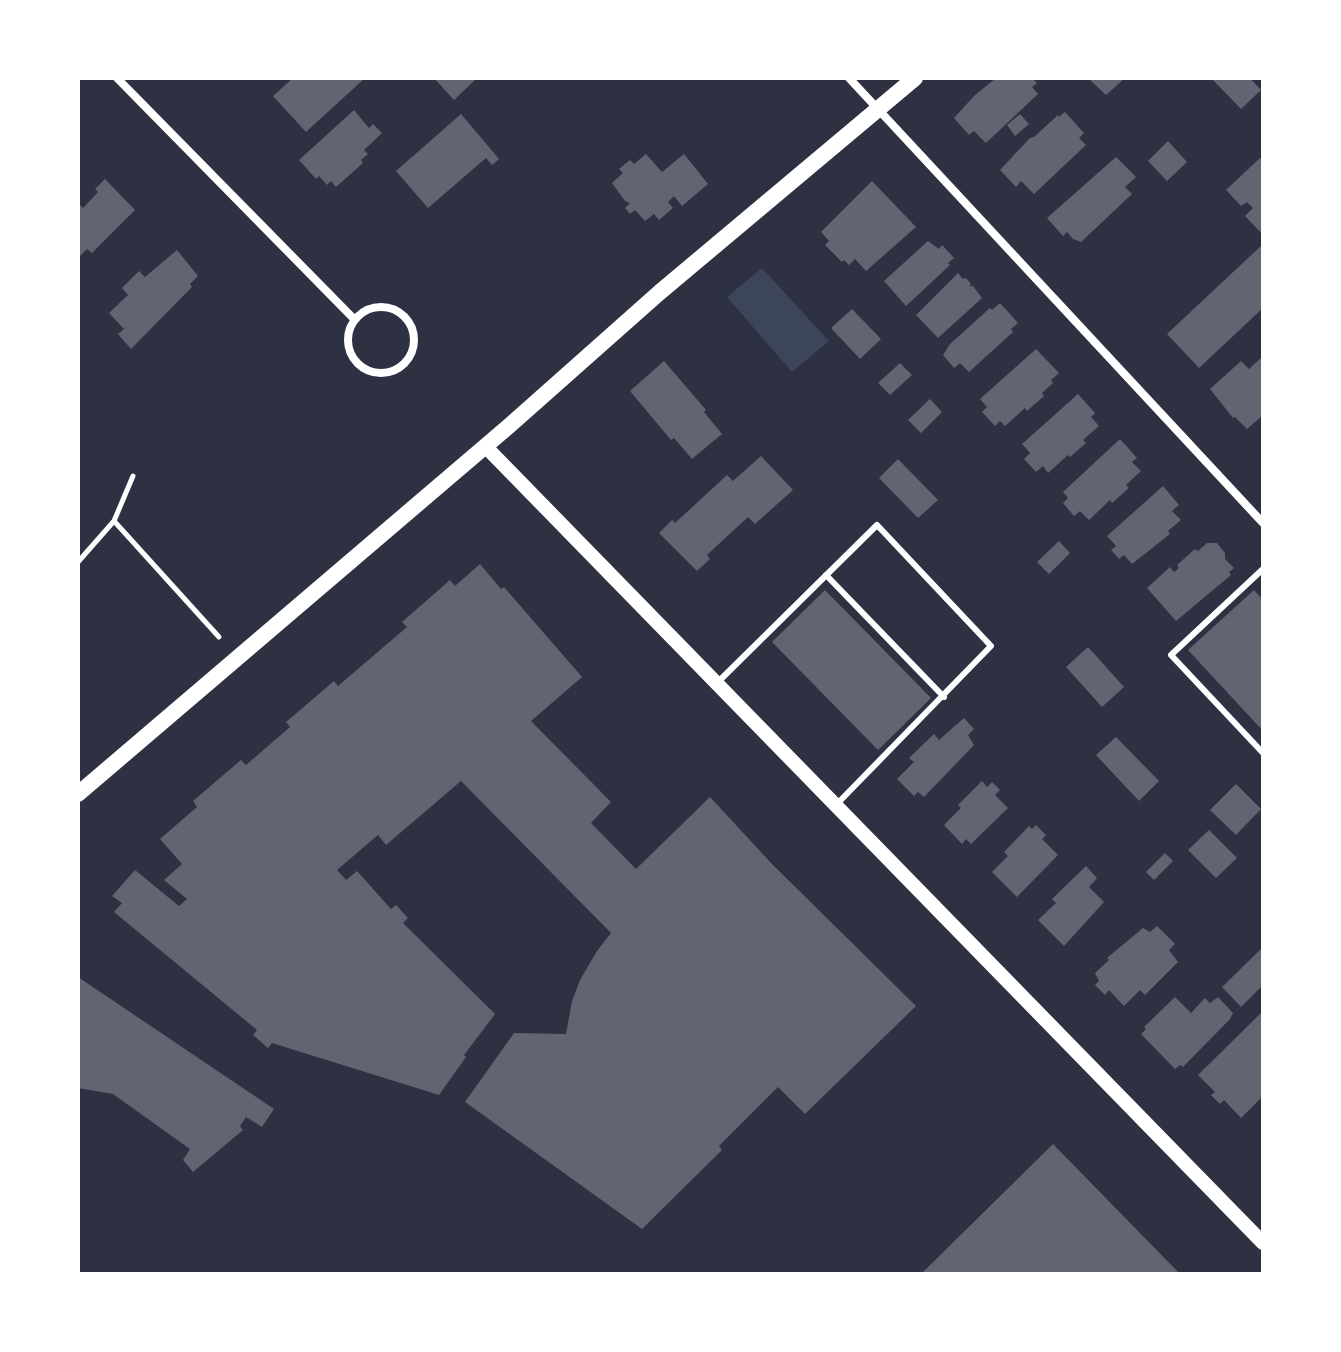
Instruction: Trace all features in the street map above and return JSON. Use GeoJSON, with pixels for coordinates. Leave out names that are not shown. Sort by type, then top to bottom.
{"type":"FeatureCollection","features":[{"type":"Feature","properties":{"kind":"main road"},"geometry":{"type":"LineString","coordinates":[[78,794],[660,292],[915,78]]}},
{"type":"Feature","properties":{"kind":"street"},"geometry":{"type":"LineString","coordinates":[[117,78],[355,320]]}},
{"type":"Feature","properties":{"kind":"street"},"geometry":{"type":"LineString","coordinates":[[849,78],[1263,523]]}},
{"type":"Feature","properties":{"kind":"street"},"geometry":{"type":"LineString","coordinates":[[385,307],[405,317],[414,337],[408,359],[401,366],[381,373],[362,367],[349,350],[348,340],[355,320],[373,308],[385,307]]}},
{"type":"Feature","properties":{"kind":"street"},"geometry":{"type":"LineString","coordinates":[[485,446],[1263,1243]]}},
{"type":"Feature","properties":{"kind":"lane"},"geometry":{"type":"LineString","coordinates":[[717,683],[877,525],[991,646],[836,805]]}},
{"type":"Feature","properties":{"kind":"lane"},"geometry":{"type":"LineString","coordinates":[[1263,569],[1171,655],[1263,753]]}},
{"type":"Feature","properties":{"kind":"lane"},"geometry":{"type":"LineString","coordinates":[[826,575],[944,697]]}},
{"type":"Feature","properties":{"kind":"path"},"geometry":{"type":"LineString","coordinates":[[78,562],[114,521],[133,476]]}},
{"type":"Feature","properties":{"kind":"path"},"geometry":{"type":"LineString","coordinates":[[114,521],[219,637]]}},
{"type":"Feature","properties":{"kind":"shaded area"},"geometry":{"type":"Polygon","coordinates":[[[762,268],[829,341],[792,372],[727,297],[762,268]]]}},
{"type":"Feature","properties":{"kind":"building"},"geometry":{"type":"Polygon","coordinates":[[[293,78],[365,78],[306,132],[273,96],[293,78]]]}},
{"type":"Feature","properties":{"kind":"building"},"geometry":{"type":"Polygon","coordinates":[[[434,78],[477,78],[454,100],[434,78]]]}},
{"type":"Feature","properties":{"kind":"building"},"geometry":{"type":"Polygon","coordinates":[[[996,78],[1032,78],[1037,83],[1032,87],[1038,94],[986,143],[974,131],[969,135],[954,118],[996,78]]]}},
{"type":"Feature","properties":{"kind":"building"},"geometry":{"type":"Polygon","coordinates":[[[1088,78],[1125,78],[1106,95],[1088,78]]]}},
{"type":"Feature","properties":{"kind":"building"},"geometry":{"type":"Polygon","coordinates":[[[1211,78],[1250,78],[1261,90],[1241,109],[1211,78]]]}},
{"type":"Feature","properties":{"kind":"building"},"geometry":{"type":"Polygon","coordinates":[[[354,110],[369,128],[373,124],[382,133],[364,150],[368,154],[361,160],[363,163],[336,187],[331,181],[327,185],[319,176],[316,179],[299,160],[354,110]]]}},
{"type":"Feature","properties":{"kind":"building"},"geometry":{"type":"Polygon","coordinates":[[[1065,112],[1084,133],[1079,138],[1086,145],[1034,194],[1021,181],[1016,187],[1000,170],[1030,138],[1065,112]]]}},
{"type":"Feature","properties":{"kind":"building"},"geometry":{"type":"Polygon","coordinates":[[[461,114],[499,159],[492,165],[486,158],[428,208],[396,171],[461,114]]]}},
{"type":"Feature","properties":{"kind":"building"},"geometry":{"type":"Polygon","coordinates":[[[1020,114],[1029,124],[1015,136],[1007,125],[1020,114]]]}},
{"type":"Feature","properties":{"kind":"building"},"geometry":{"type":"Polygon","coordinates":[[[1168,141],[1187,162],[1167,181],[1148,161],[1168,141]]]}},
{"type":"Feature","properties":{"kind":"building"},"geometry":{"type":"Polygon","coordinates":[[[646,154],[662,172],[684,154],[708,184],[682,206],[674,196],[668,202],[673,208],[659,220],[654,214],[645,221],[635,210],[630,214],[625,208],[630,203],[612,183],[623,173],[619,169],[630,160],[634,164],[646,154]]]}},
{"type":"Feature","properties":{"kind":"building"},"geometry":{"type":"Polygon","coordinates":[[[1116,157],[1136,177],[1125,187],[1132,194],[1081,242],[1067,232],[1063,236],[1047,218],[1116,157]]]}},
{"type":"Feature","properties":{"kind":"building"},"geometry":{"type":"Polygon","coordinates":[[[1260,158],[1263,161],[1263,235],[1245,216],[1253,208],[1247,202],[1241,206],[1226,190],[1260,158]]]}},
{"type":"Feature","properties":{"kind":"building"},"geometry":{"type":"Polygon","coordinates":[[[105,179],[135,210],[92,253],[87,249],[78,258],[78,203],[83,208],[105,179]]]}},
{"type":"Feature","properties":{"kind":"building"},"geometry":{"type":"Polygon","coordinates":[[[872,181],[916,227],[866,271],[855,259],[849,265],[844,260],[842,262],[825,245],[829,241],[821,232],[872,181]]]}},
{"type":"Feature","properties":{"kind":"building"},"geometry":{"type":"Polygon","coordinates":[[[928,241],[939,249],[942,245],[954,258],[906,306],[884,281],[928,241]]]}},
{"type":"Feature","properties":{"kind":"building"},"geometry":{"type":"Polygon","coordinates":[[[1263,244],[1263,308],[1199,368],[1167,334],[1263,244]]]}},
{"type":"Feature","properties":{"kind":"building"},"geometry":{"type":"Polygon","coordinates":[[[177,250],[198,276],[190,284],[192,287],[131,349],[118,334],[124,329],[109,313],[128,295],[122,288],[139,271],[145,277],[177,250]]]}},
{"type":"Feature","properties":{"kind":"building"},"geometry":{"type":"Polygon","coordinates":[[[958,273],[982,298],[938,338],[916,315],[958,273]]]}},
{"type":"Feature","properties":{"kind":"building"},"geometry":{"type":"Polygon","coordinates":[[[1000,303],[1018,323],[1011,329],[1013,332],[969,372],[960,363],[954,368],[943,355],[950,344],[990,308],[992,310],[1000,303]]]}},
{"type":"Feature","properties":{"kind":"building"},"geometry":{"type":"Polygon","coordinates":[[[852,309],[881,339],[860,359],[831,328],[852,309]]]}},
{"type":"Feature","properties":{"kind":"building"},"geometry":{"type":"Polygon","coordinates":[[[1036,349],[1059,373],[1042,393],[1044,396],[1027,411],[1025,408],[1005,426],[1000,421],[995,426],[982,412],[987,407],[980,399],[1036,349]]]}},
{"type":"Feature","properties":{"kind":"building"},"geometry":{"type":"Polygon","coordinates":[[[1263,356],[1263,415],[1247,429],[1233,418],[1210,389],[1241,361],[1249,369],[1263,356]]]}},
{"type":"Feature","properties":{"kind":"building"},"geometry":{"type":"Polygon","coordinates":[[[664,361],[706,410],[704,412],[722,434],[692,459],[674,438],[671,440],[630,391],[664,361]]]}},
{"type":"Feature","properties":{"kind":"building"},"geometry":{"type":"Polygon","coordinates":[[[900,363],[912,375],[890,395],[878,383],[900,363]]]}},
{"type":"Feature","properties":{"kind":"building"},"geometry":{"type":"Polygon","coordinates":[[[1078,394],[1095,413],[1091,417],[1099,426],[1070,457],[1068,455],[1048,473],[1043,466],[1036,472],[1024,459],[1030,453],[1022,444],[1078,394]]]}},
{"type":"Feature","properties":{"kind":"building"},"geometry":{"type":"Polygon","coordinates":[[[930,399],[942,412],[921,433],[908,420],[930,399]]]}},
{"type":"Feature","properties":{"kind":"building"},"geometry":{"type":"Polygon","coordinates":[[[1120,439],[1137,458],[1132,462],[1141,471],[1126,485],[1129,488],[1112,503],[1110,500],[1089,520],[1080,511],[1074,516],[1063,503],[1068,498],[1063,492],[1120,439]]]}},
{"type":"Feature","properties":{"kind":"building"},"geometry":{"type":"Polygon","coordinates":[[[761,456],[793,490],[755,524],[748,517],[707,555],[710,559],[697,571],[659,533],[672,520],[675,523],[727,475],[733,481],[761,456]]]}},
{"type":"Feature","properties":{"kind":"building"},"geometry":{"type":"Polygon","coordinates":[[[898,459],[938,500],[918,518],[879,478],[898,459]]]}},
{"type":"Feature","properties":{"kind":"building"},"geometry":{"type":"Polygon","coordinates":[[[1163,486],[1179,505],[1172,511],[1181,520],[1168,531],[1170,534],[1132,564],[1124,555],[1119,559],[1111,550],[1116,546],[1107,536],[1163,486]]]}},
{"type":"Feature","properties":{"kind":"building"},"geometry":{"type":"Polygon","coordinates":[[[1059,541],[1070,553],[1049,574],[1037,562],[1059,541]]]}},
{"type":"Feature","properties":{"kind":"building"},"geometry":{"type":"Polygon","coordinates":[[[1207,543],[1217,543],[1234,568],[1229,572],[1231,575],[1176,621],[1147,588],[1170,567],[1174,572],[1179,568],[1177,565],[1195,549],[1198,551],[1207,543]]]}},
{"type":"Feature","properties":{"kind":"building"},"geometry":{"type":"Polygon","coordinates":[[[480,564],[501,589],[504,587],[582,677],[531,721],[611,802],[591,823],[636,869],[710,797],[772,864],[916,1006],[805,1114],[778,1087],[719,1146],[722,1150],[642,1229],[465,1102],[514,1033],[566,1034],[572,1001],[580,980],[611,933],[461,781],[386,845],[378,835],[337,870],[346,880],[357,871],[391,909],[396,905],[408,918],[403,923],[495,1014],[439,1095],[272,1043],[268,1048],[253,1035],[257,1030],[114,912],[122,903],[112,896],[135,870],[179,906],[187,899],[164,880],[182,864],[160,839],[197,807],[193,801],[241,760],[246,765],[290,727],[286,722],[334,681],[338,686],[407,627],[402,622],[450,580],[455,586],[480,564]]]}},
{"type":"Feature","properties":{"kind":"building"},"geometry":{"type":"Polygon","coordinates":[[[825,590],[931,698],[878,750],[772,642],[825,590]]]}},
{"type":"Feature","properties":{"kind":"building"},"geometry":{"type":"Polygon","coordinates":[[[1254,590],[1263,600],[1263,731],[1188,650],[1254,590]]]}},
{"type":"Feature","properties":{"kind":"building"},"geometry":{"type":"Polygon","coordinates":[[[1088,647],[1124,687],[1102,707],[1066,667],[1088,647]]]}},
{"type":"Feature","properties":{"kind":"building"},"geometry":{"type":"Polygon","coordinates":[[[964,718],[974,729],[968,735],[974,745],[924,797],[918,792],[914,796],[897,779],[914,762],[909,758],[934,734],[939,740],[964,718]]]}},
{"type":"Feature","properties":{"kind":"building"},"geometry":{"type":"Polygon","coordinates":[[[1116,737],[1159,781],[1139,801],[1096,755],[1116,737]]]}},
{"type":"Feature","properties":{"kind":"building"},"geometry":{"type":"Polygon","coordinates":[[[982,781],[987,787],[992,782],[1000,790],[995,795],[1008,808],[971,844],[966,839],[962,844],[944,825],[961,808],[958,805],[982,781]]]}},
{"type":"Feature","properties":{"kind":"building"},"geometry":{"type":"Polygon","coordinates":[[[1236,784],[1261,809],[1236,835],[1210,810],[1236,784]]]}},
{"type":"Feature","properties":{"kind":"building"},"geometry":{"type":"Polygon","coordinates":[[[1036,825],[1046,835],[1042,839],[1058,855],[1017,897],[992,872],[1008,856],[1004,852],[1029,826],[1032,829],[1036,825]]]}},
{"type":"Feature","properties":{"kind":"building"},"geometry":{"type":"Polygon","coordinates":[[[1209,830],[1237,858],[1216,878],[1188,850],[1209,830]]]}},
{"type":"Feature","properties":{"kind":"building"},"geometry":{"type":"Polygon","coordinates":[[[1165,853],[1173,861],[1154,880],[1146,872],[1165,853]]]}},
{"type":"Feature","properties":{"kind":"building"},"geometry":{"type":"Polygon","coordinates":[[[1086,866],[1097,878],[1089,887],[1104,902],[1064,946],[1038,920],[1056,903],[1052,899],[1086,866]]]}},
{"type":"Feature","properties":{"kind":"building"},"geometry":{"type":"Polygon","coordinates":[[[1157,926],[1175,944],[1169,950],[1178,962],[1145,995],[1140,990],[1124,1006],[1109,990],[1105,995],[1095,985],[1099,981],[1095,973],[1109,960],[1107,958],[1143,928],[1150,932],[1157,926]]]}},
{"type":"Feature","properties":{"kind":"building"},"geometry":{"type":"Polygon","coordinates":[[[1263,947],[1263,985],[1241,1007],[1222,987],[1263,947]]]}},
{"type":"Feature","properties":{"kind":"building"},"geometry":{"type":"Polygon","coordinates":[[[78,977],[274,1109],[262,1127],[246,1117],[240,1126],[243,1130],[193,1172],[183,1160],[190,1149],[113,1094],[78,1088],[78,977]]]}},
{"type":"Feature","properties":{"kind":"building"},"geometry":{"type":"Polygon","coordinates":[[[1175,997],[1191,1013],[1205,998],[1210,1003],[1218,997],[1233,1013],[1183,1067],[1180,1065],[1175,1069],[1141,1034],[1146,1029],[1144,1027],[1175,997]]]}},
{"type":"Feature","properties":{"kind":"building"},"geometry":{"type":"Polygon","coordinates":[[[1263,1011],[1263,1096],[1241,1118],[1224,1100],[1220,1104],[1211,1095],[1215,1092],[1198,1075],[1263,1011]]]}},
{"type":"Feature","properties":{"kind":"building"},"geometry":{"type":"Polygon","coordinates":[[[1053,1144],[1180,1274],[921,1274],[1053,1144]]]}}]}
